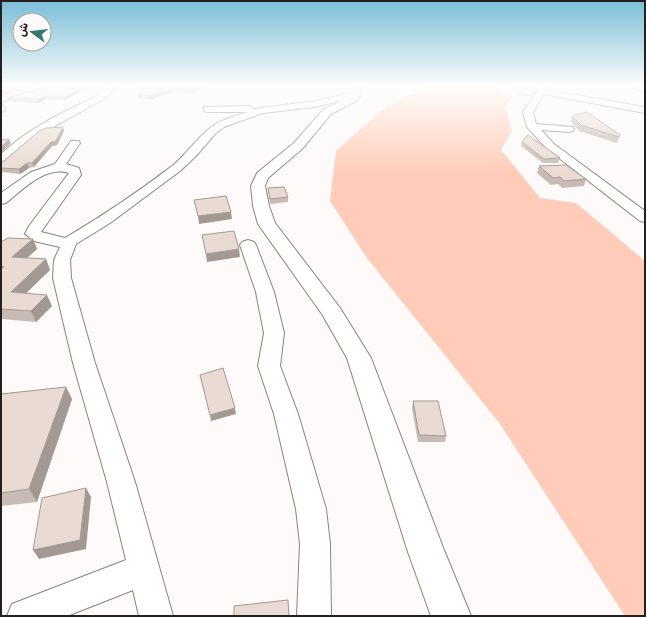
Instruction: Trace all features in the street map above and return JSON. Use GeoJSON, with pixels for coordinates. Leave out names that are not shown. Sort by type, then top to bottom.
{"type":"FeatureCollection","features":[{"type":"Feature","properties":{"kind":"main road"},"geometry":{"type":"LineString","coordinates":[[1,161],[25,139],[63,116]]}},
{"type":"Feature","properties":{"kind":"main road"},"geometry":{"type":"LineString","coordinates":[[324,116],[298,146],[262,176],[258,186],[261,206],[267,224],[332,313],[359,358],[424,545],[451,616]]}},
{"type":"Feature","properties":{"kind":"street"},"geometry":{"type":"LineString","coordinates":[[1,200],[34,176],[44,171],[58,168],[71,169],[75,171],[75,175],[32,232],[35,236],[67,243],[105,220],[176,168],[192,154],[216,127],[243,116]]}},
{"type":"Feature","properties":{"kind":"street"},"geometry":{"type":"LineString","coordinates":[[529,116],[532,128],[554,150],[645,218]]}},
{"type":"Feature","properties":{"kind":"street"},"geometry":{"type":"LineString","coordinates":[[532,128],[569,129]]}},
{"type":"Feature","properties":{"kind":"street"},"geometry":{"type":"LineString","coordinates":[[58,168],[75,143]]}},
{"type":"Feature","properties":{"kind":"street"},"geometry":{"type":"LineString","coordinates":[[627,204],[645,201]]}},
{"type":"Feature","properties":{"kind":"street"},"geometry":{"type":"LineString","coordinates":[[67,243],[69,248],[62,260],[62,278],[82,355],[121,482],[145,569],[156,616]]}},
{"type":"Feature","properties":{"kind":"street"},"geometry":{"type":"LineString","coordinates":[[248,245],[265,292],[274,334],[269,366],[286,414],[312,515],[315,544],[314,616]]}},
{"type":"Feature","properties":{"kind":"street"},"geometry":{"type":"LineString","coordinates":[[24,616],[145,569]]}},
{"type":"Feature","properties":{"kind":"shaded area"},"geometry":{"type":"Polygon","coordinates":[[[376,116],[508,116],[512,130],[501,150],[540,198],[576,203],[645,261],[645,616],[625,616],[500,424],[367,258],[330,201],[336,151],[376,116]]]}},
{"type":"Feature","properties":{"kind":"building"},"geometry":{"type":"Polygon","coordinates":[[[572,116],[592,116],[620,135],[619,137],[581,125],[572,116]]]}},
{"type":"Feature","properties":{"kind":"building"},"geometry":{"type":"Polygon","coordinates":[[[63,127],[56,141],[51,142],[32,163],[27,163],[19,169],[1,168],[1,161],[4,161],[38,132],[46,128],[63,127]]]}},
{"type":"Feature","properties":{"kind":"building"},"geometry":{"type":"Polygon","coordinates":[[[528,135],[560,158],[544,159],[522,142],[528,135]]]}},
{"type":"Feature","properties":{"kind":"building"},"geometry":{"type":"Polygon","coordinates":[[[9,139],[1,147],[1,140],[9,139]]]}},
{"type":"Feature","properties":{"kind":"building"},"geometry":{"type":"Polygon","coordinates":[[[566,165],[586,179],[564,181],[560,177],[553,178],[539,166],[566,165]]]}},
{"type":"Feature","properties":{"kind":"building"},"geometry":{"type":"Polygon","coordinates":[[[284,187],[288,197],[270,199],[268,188],[284,187]]]}},
{"type":"Feature","properties":{"kind":"building"},"geometry":{"type":"Polygon","coordinates":[[[226,196],[231,212],[198,216],[194,200],[226,196]]]}},
{"type":"Feature","properties":{"kind":"building"},"geometry":{"type":"Polygon","coordinates":[[[234,231],[239,249],[206,254],[202,235],[234,231]]]}},
{"type":"Feature","properties":{"kind":"building"},"geometry":{"type":"Polygon","coordinates":[[[8,238],[33,239],[12,257],[46,259],[11,292],[47,295],[31,311],[1,309],[1,269],[4,267],[1,266],[1,242],[8,238]]]}},
{"type":"Feature","properties":{"kind":"building"},"geometry":{"type":"Polygon","coordinates":[[[223,368],[235,408],[210,415],[200,375],[223,368]]]}},
{"type":"Feature","properties":{"kind":"building"},"geometry":{"type":"Polygon","coordinates":[[[66,387],[29,489],[1,493],[1,394],[66,387]]]}},
{"type":"Feature","properties":{"kind":"building"},"geometry":{"type":"Polygon","coordinates":[[[413,401],[438,401],[446,436],[419,435],[413,401]]]}},
{"type":"Feature","properties":{"kind":"building"},"geometry":{"type":"Polygon","coordinates":[[[86,488],[80,540],[33,550],[42,498],[86,488]]]}},
{"type":"Feature","properties":{"kind":"building"},"geometry":{"type":"Polygon","coordinates":[[[288,600],[289,616],[234,616],[234,606],[288,600]]]}}]}
